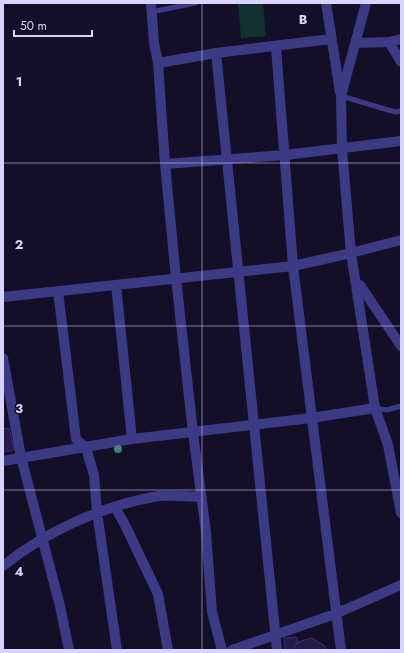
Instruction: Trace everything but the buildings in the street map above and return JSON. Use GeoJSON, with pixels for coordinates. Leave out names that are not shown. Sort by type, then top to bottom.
{"type":"FeatureCollection","features":[{"type":"Feature","properties":{"kind":"street"},"geometry":{"type":"LineString","coordinates":[[326,3],[340,96],[342,149],[351,253],[375,408],[388,445],[401,514]]}},
{"type":"Feature","properties":{"kind":"street"},"geometry":{"type":"LineString","coordinates":[[340,96],[366,3]]}},
{"type":"Feature","properties":{"kind":"street"},"geometry":{"type":"LineString","coordinates":[[151,7],[154,42],[158,63],[165,164],[176,278],[193,433],[202,497],[212,612],[222,650]]}},
{"type":"Feature","properties":{"kind":"street"},"geometry":{"type":"LineString","coordinates":[[158,63],[216,53],[276,47],[331,39]]}},
{"type":"Feature","properties":{"kind":"street"},"geometry":{"type":"LineString","coordinates":[[355,43],[389,42],[401,39]]}},
{"type":"Feature","properties":{"kind":"street"},"geometry":{"type":"LineString","coordinates":[[389,42],[401,62]]}},
{"type":"Feature","properties":{"kind":"street"},"geometry":{"type":"LineString","coordinates":[[276,47],[293,266],[335,614],[341,650]]}},
{"type":"Feature","properties":{"kind":"street"},"geometry":{"type":"LineString","coordinates":[[216,53],[277,650]]}},
{"type":"Feature","properties":{"kind":"street"},"geometry":{"type":"LineString","coordinates":[[165,164],[285,155],[401,141]]}},
{"type":"Feature","properties":{"kind":"street"},"geometry":{"type":"LineString","coordinates":[[3,297],[293,266],[401,240]]}},
{"type":"Feature","properties":{"kind":"street"},"geometry":{"type":"LineString","coordinates":[[116,285],[132,439]]}},
{"type":"Feature","properties":{"kind":"street"},"geometry":{"type":"LineString","coordinates":[[356,285],[360,285],[365,290],[375,309],[401,346]]}},
{"type":"Feature","properties":{"kind":"street"},"geometry":{"type":"LineString","coordinates":[[58,291],[76,439],[86,448],[94,475],[97,512],[117,650]]}},
{"type":"Feature","properties":{"kind":"street"},"geometry":{"type":"LineString","coordinates":[[360,314],[375,309]]}},
{"type":"Feature","properties":{"kind":"street"},"geometry":{"type":"LineString","coordinates":[[3,358],[21,457],[44,539],[69,650]]}},
{"type":"Feature","properties":{"kind":"street"},"geometry":{"type":"LineString","coordinates":[[3,461],[132,439],[311,418],[375,408]]}},
{"type":"Feature","properties":{"kind":"street"},"geometry":{"type":"LineString","coordinates":[[3,566],[44,539],[97,512],[154,497],[202,497]]}},
{"type":"Feature","properties":{"kind":"street"},"geometry":{"type":"LineString","coordinates":[[115,507],[158,594],[168,650]]}},
{"type":"Feature","properties":{"kind":"street"},"geometry":{"type":"LineString","coordinates":[[232,650],[335,614],[401,585]]}},
{"type":"Feature","properties":{"kind":"lane"},"geometry":{"type":"LineString","coordinates":[[151,7],[196,3]]}},
{"type":"Feature","properties":{"kind":"lane"},"geometry":{"type":"LineString","coordinates":[[340,96],[395,112],[401,111]]}},
{"type":"Feature","properties":{"kind":"lane"},"geometry":{"type":"LineString","coordinates":[[375,408],[387,410],[401,406]]}},
{"type":"Feature","properties":{"kind":"green space"},"geometry":{"type":"Polygon","coordinates":[[[263,3],[266,36],[241,38],[238,4],[263,3]]]}}]}
